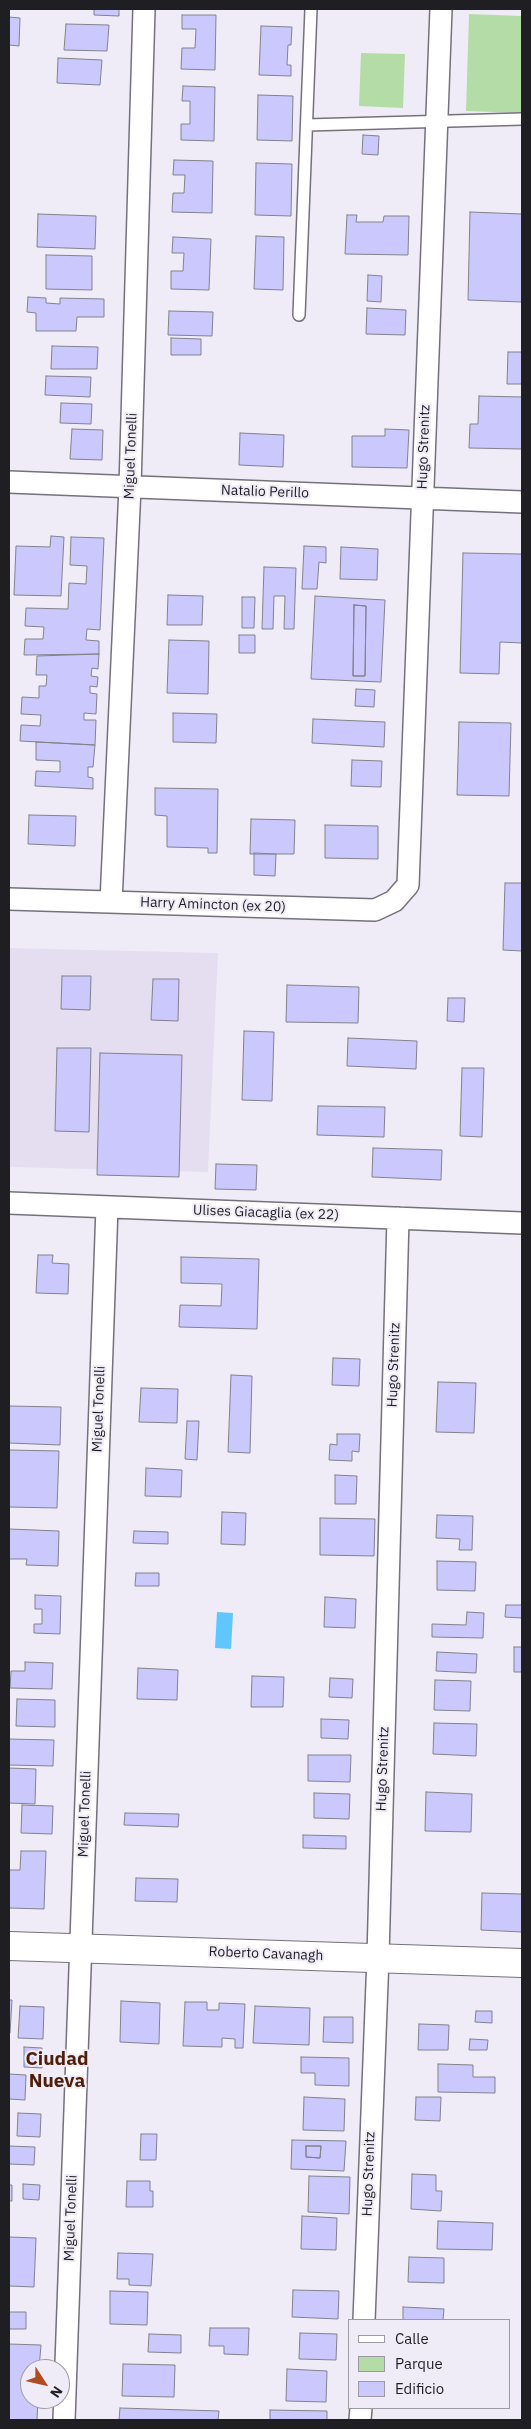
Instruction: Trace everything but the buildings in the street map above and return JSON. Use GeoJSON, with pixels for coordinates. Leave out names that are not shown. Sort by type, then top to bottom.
{"type":"FeatureCollection","features":[{"type":"Feature","properties":{"kind":"main road","name":"Roberto Cavanagh"},"geometry":{"type":"LineString","coordinates":[[9,1946],[522,1963]]}},
{"type":"Feature","properties":{"kind":"street","name":"Miguel Tonelli"},"geometry":{"type":"LineString","coordinates":[[111,902],[130,487],[144,9]]}},
{"type":"Feature","properties":{"kind":"street","name":"Hugo Strenitz"},"geometry":{"type":"LineString","coordinates":[[408,885],[441,9]]}},
{"type":"Feature","properties":{"kind":"street","name":"Natalio Perillo"},"geometry":{"type":"LineString","coordinates":[[9,482],[522,502]]}},
{"type":"Feature","properties":{"kind":"street","name":"Harry Amincton (ex 20)"},"geometry":{"type":"LineString","coordinates":[[9,899],[375,910],[394,901],[408,885]]}},
{"type":"Feature","properties":{"kind":"street","name":"Ulises Giacaglia (ex 22)"},"geometry":{"type":"LineString","coordinates":[[9,1204],[522,1223]]}},
{"type":"Feature","properties":{"kind":"street","name":"Miguel Tonelli"},"geometry":{"type":"LineString","coordinates":[[64,2420],[107,1207]]}},
{"type":"Feature","properties":{"kind":"street","name":"Hugo Strenitz"},"geometry":{"type":"LineString","coordinates":[[364,2319],[378,1957],[398,1218]]}},
{"type":"Feature","properties":{"kind":"lane"},"geometry":{"type":"LineString","coordinates":[[299,315],[311,9]]}},
{"type":"Feature","properties":{"kind":"lane"},"geometry":{"type":"LineString","coordinates":[[306,125],[522,118]]}},
{"type":"Feature","properties":{"kind":"shaded area"},"geometry":{"type":"Polygon","coordinates":[[[9,948],[218,953],[208,1172],[9,1167],[9,948]]]}},
{"type":"Feature","properties":{"kind":"green space"},"geometry":{"type":"Polygon","coordinates":[[[469,14],[522,16],[522,113],[466,111],[469,14]]]}},
{"type":"Feature","properties":{"kind":"green space"},"geometry":{"type":"Polygon","coordinates":[[[361,53],[405,54],[403,108],[359,106],[361,53]]]}},
{"type":"Feature","properties":{"kind":"water"},"geometry":{"type":"Polygon","coordinates":[[[217,1612],[233,1613],[231,1649],[215,1648],[217,1612]]]}},
{"type":"Feature","properties":{"kind":"district","name":"Ciudad Nueva"},"geometry":{"type":"Point","coordinates":[57,2071]}}]}
